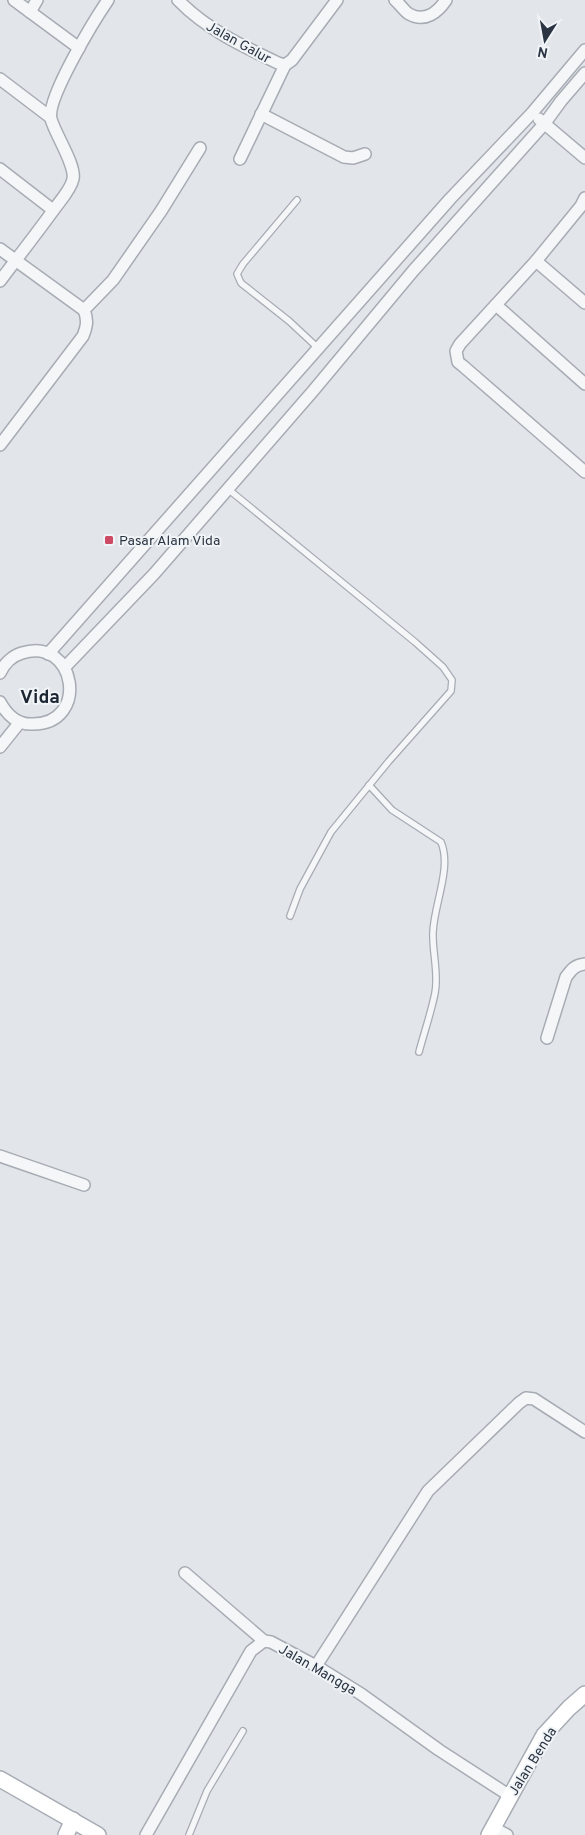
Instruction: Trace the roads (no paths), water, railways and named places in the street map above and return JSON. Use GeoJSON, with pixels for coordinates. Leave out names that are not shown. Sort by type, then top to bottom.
{"type":"FeatureCollection","features":[{"type":"Feature","properties":{"kind":"street"},"geometry":{"type":"LineString","coordinates":[[14,0],[79,48]]}},
{"type":"Feature","properties":{"kind":"street"},"geometry":{"type":"LineString","coordinates":[[30,12],[37,0]]}},
{"type":"Feature","properties":{"kind":"street"},"geometry":{"type":"LineString","coordinates":[[50,117],[57,94],[79,48],[108,0]]}},
{"type":"Feature","properties":{"kind":"street","name":"Jalan Galur"},"geometry":{"type":"LineString","coordinates":[[178,0],[203,22],[230,40],[285,64],[292,60],[337,0]]}},
{"type":"Feature","properties":{"kind":"street"},"geometry":{"type":"LineString","coordinates":[[395,0],[409,14],[418,17],[428,16],[438,11],[446,0]]}},
{"type":"Feature","properties":{"kind":"street"},"geometry":{"type":"LineString","coordinates":[[48,654],[450,199],[532,113],[585,50]]}},
{"type":"Feature","properties":{"kind":"street"},"geometry":{"type":"LineString","coordinates":[[240,159],[285,64]]}},
{"type":"Feature","properties":{"kind":"street"},"geometry":{"type":"LineString","coordinates":[[65,667],[154,574],[413,271],[545,123],[585,73]]}},
{"type":"Feature","properties":{"kind":"street"},"geometry":{"type":"LineString","coordinates":[[0,79],[50,117],[73,170],[73,180],[54,210],[0,281]]}},
{"type":"Feature","properties":{"kind":"street"},"geometry":{"type":"LineString","coordinates":[[532,113],[585,158]]}},
{"type":"Feature","properties":{"kind":"street"},"geometry":{"type":"LineString","coordinates":[[262,114],[344,156],[353,158],[365,154]]}},
{"type":"Feature","properties":{"kind":"street"},"geometry":{"type":"LineString","coordinates":[[84,310],[119,272],[162,211],[200,148]]}},
{"type":"Feature","properties":{"kind":"street"},"geometry":{"type":"LineString","coordinates":[[0,169],[54,210]]}},
{"type":"Feature","properties":{"kind":"street"},"geometry":{"type":"LineString","coordinates":[[584,205],[460,344],[456,351],[458,362],[585,472]]}},
{"type":"Feature","properties":{"kind":"street"},"geometry":{"type":"LineString","coordinates":[[0,249],[84,310],[87,316],[87,325],[83,336],[0,445]]}},
{"type":"Feature","properties":{"kind":"street"},"geometry":{"type":"LineString","coordinates":[[536,261],[585,303]]}},
{"type":"Feature","properties":{"kind":"street"},"geometry":{"type":"LineString","coordinates":[[496,305],[585,384]]}},
{"type":"Feature","properties":{"kind":"street"},"geometry":{"type":"LineString","coordinates":[[0,670],[18,655],[38,651],[48,654],[65,667],[71,687],[70,697],[62,711],[50,721],[41,724],[30,725],[20,722],[1,709]]}},
{"type":"Feature","properties":{"kind":"street"},"geometry":{"type":"LineString","coordinates":[[0,748],[20,722]]}},
{"type":"Feature","properties":{"kind":"street"},"geometry":{"type":"LineString","coordinates":[[548,1038],[566,977],[572,968],[579,964],[585,964]]}},
{"type":"Feature","properties":{"kind":"street"},"geometry":{"type":"LineString","coordinates":[[0,1156],[84,1185]]}},
{"type":"Feature","properties":{"kind":"street"},"geometry":{"type":"LineString","coordinates":[[316,1666],[428,1491],[519,1403],[526,1398],[534,1399],[585,1432]]}},
{"type":"Feature","properties":{"kind":"street"},"geometry":{"type":"LineString","coordinates":[[184,1573],[264,1641]]}},
{"type":"Feature","properties":{"kind":"street","name":"Jalan Mangga"},"geometry":{"type":"LineString","coordinates":[[146,1835],[251,1651],[264,1641],[271,1642],[316,1666],[361,1694],[439,1750],[510,1796]]}},
{"type":"Feature","properties":{"kind":"street","name":"Jalan Benda"},"geometry":{"type":"LineString","coordinates":[[497,1832],[510,1796],[544,1735],[585,1694]]}},
{"type":"Feature","properties":{"kind":"street"},"geometry":{"type":"LineString","coordinates":[[0,1779],[98,1835]]}},
{"type":"Feature","properties":{"kind":"street"},"geometry":{"type":"LineString","coordinates":[[66,1835],[73,1820]]}},
{"type":"Feature","properties":{"kind":"lane"},"geometry":{"type":"LineString","coordinates":[[297,200],[243,264],[237,274],[241,283],[318,348]]}},
{"type":"Feature","properties":{"kind":"lane"},"geometry":{"type":"LineString","coordinates":[[228,488],[415,642],[452,680],[450,691],[331,832],[300,889],[290,916]]}},
{"type":"Feature","properties":{"kind":"lane"},"geometry":{"type":"LineString","coordinates":[[369,785],[392,810],[407,822],[441,842],[445,851],[444,872],[432,933],[436,971],[435,993],[419,1052]]}},
{"type":"Feature","properties":{"kind":"lane"},"geometry":{"type":"LineString","coordinates":[[189,1835],[207,1791],[243,1731]]}},
{"type":"Feature","properties":{"kind":"place","name":"Pasar Alam Vida"},"geometry":{"type":"Point","coordinates":[109,540]}},
{"type":"Feature","properties":{"kind":"district","name":"Vida"},"geometry":{"type":"Point","coordinates":[40,696]}}]}
